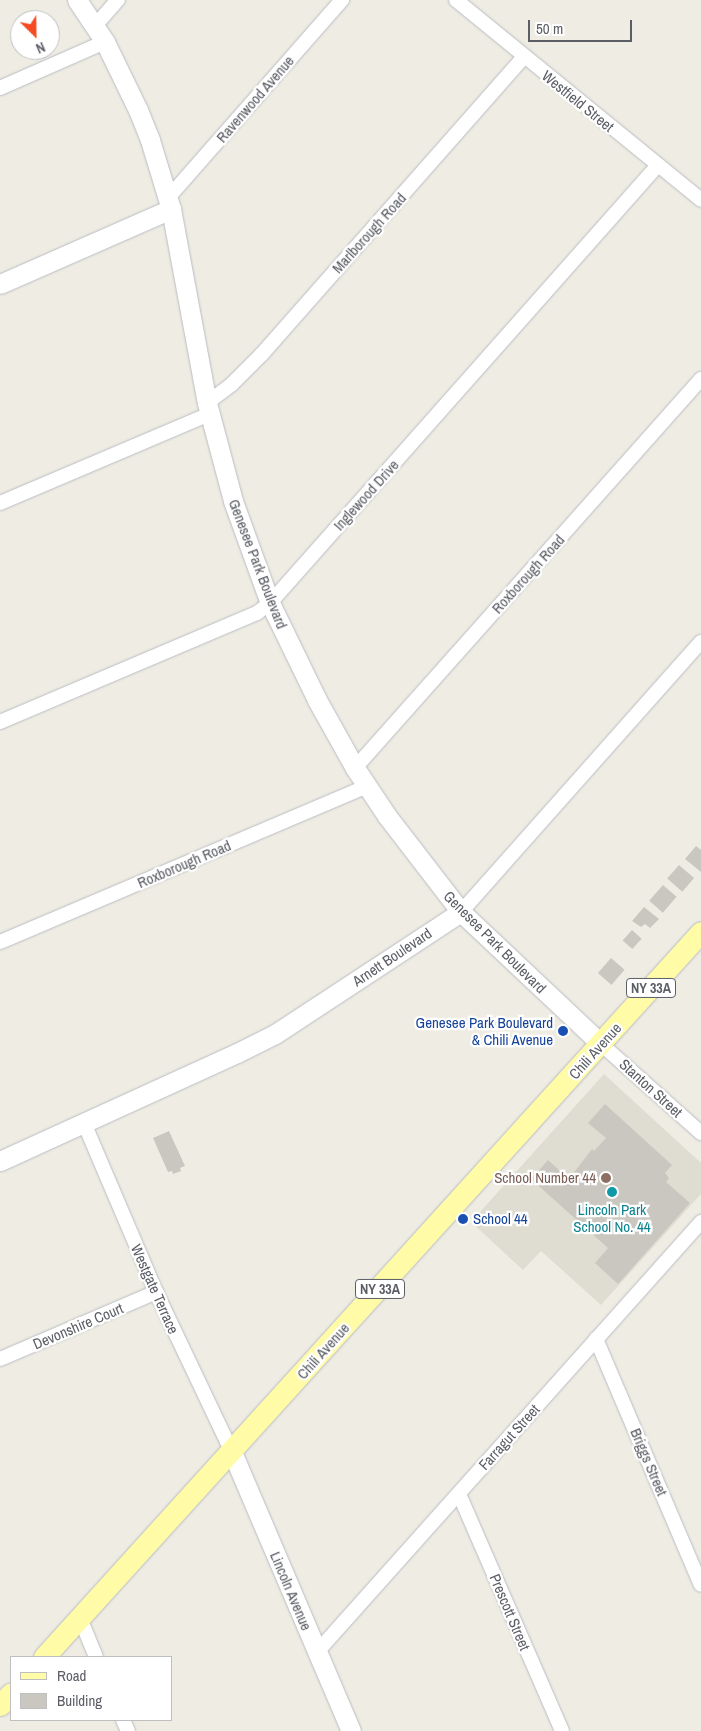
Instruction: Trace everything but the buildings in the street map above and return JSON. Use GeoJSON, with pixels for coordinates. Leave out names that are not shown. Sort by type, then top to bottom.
{"type":"FeatureCollection","features":[{"type":"Feature","properties":{"kind":"main road","name":"Chili Avenue"},"geometry":{"type":"LineString","coordinates":[[45,1656],[232,1452],[701,932]]}},
{"type":"Feature","properties":{"kind":"main road"},"geometry":{"type":"LineString","coordinates":[[0,1705],[10,1694]]}},
{"type":"Feature","properties":{"kind":"street","name":"Genesee Park Boulevard"},"geometry":{"type":"LineString","coordinates":[[77,0],[100,34],[138,110],[170,204],[209,408],[232,501],[270,603],[317,700],[367,786],[406,843],[461,912],[601,1044]]}},
{"type":"Feature","properties":{"kind":"street"},"geometry":{"type":"LineString","coordinates":[[0,88],[100,34],[118,0]]}},
{"type":"Feature","properties":{"kind":"street","name":"Ravenwood Avenue"},"geometry":{"type":"LineString","coordinates":[[0,284],[170,204],[342,0]]}},
{"type":"Feature","properties":{"kind":"street","name":"Westfield Street"},"geometry":{"type":"LineString","coordinates":[[456,0],[701,200]]}},
{"type":"Feature","properties":{"kind":"street","name":"Marlborough Road"},"geometry":{"type":"LineString","coordinates":[[0,503],[209,408],[262,354],[524,57]]}},
{"type":"Feature","properties":{"kind":"street","name":"Inglewood Drive"},"geometry":{"type":"LineString","coordinates":[[0,722],[257,613],[270,603],[658,165]]}},
{"type":"Feature","properties":{"kind":"street","name":"Roxborough Road"},"geometry":{"type":"LineString","coordinates":[[355,768],[701,379]]}},
{"type":"Feature","properties":{"kind":"street","name":"Arnett Boulevard"},"geometry":{"type":"LineString","coordinates":[[0,1161],[237,1054],[275,1034],[461,912],[701,642]]}},
{"type":"Feature","properties":{"kind":"street","name":"Roxborough Road"},"geometry":{"type":"LineString","coordinates":[[0,942],[367,786]]}},
{"type":"Feature","properties":{"kind":"street","name":"Stanton Street"},"geometry":{"type":"LineString","coordinates":[[601,1044],[701,1132]]}},
{"type":"Feature","properties":{"kind":"street","name":"Westgate Terrace"},"geometry":{"type":"LineString","coordinates":[[84,1123],[156,1292],[232,1452]]}},
{"type":"Feature","properties":{"kind":"street","name":"Farragut Street"},"geometry":{"type":"LineString","coordinates":[[317,1652],[701,1222]]}},
{"type":"Feature","properties":{"kind":"street","name":"Devonshire Court"},"geometry":{"type":"LineString","coordinates":[[0,1359],[156,1292]]}},
{"type":"Feature","properties":{"kind":"street","name":"Briggs Street"},"geometry":{"type":"LineString","coordinates":[[596,1340],[701,1584]]}},
{"type":"Feature","properties":{"kind":"street","name":"Lincoln Avenue"},"geometry":{"type":"LineString","coordinates":[[232,1452],[351,1731]]}},
{"type":"Feature","properties":{"kind":"street","name":"Prescott Street"},"geometry":{"type":"LineString","coordinates":[[459,1494],[562,1731]]}},
{"type":"Feature","properties":{"kind":"street"},"geometry":{"type":"LineString","coordinates":[[80,1618],[96,1656]]}},
{"type":"Feature","properties":{"kind":"shaded area","name":"School Number 44"},"geometry":{"type":"Polygon","coordinates":[[[604,1074],[701,1163],[701,1194],[601,1305],[541,1251],[523,1270],[471,1222],[604,1074]]]}},
{"type":"Feature","properties":{"kind":"place","name":"Genesee Park Boulevard & Chili Avenue"},"geometry":{"type":"Point","coordinates":[563,1031]}},
{"type":"Feature","properties":{"kind":"place","name":"School Number 44"},"geometry":{"type":"Point","coordinates":[606,1178]}},
{"type":"Feature","properties":{"kind":"place","name":"Lincoln Park School No. 44"},"geometry":{"type":"Point","coordinates":[612,1192]}},
{"type":"Feature","properties":{"kind":"place","name":"School 44"},"geometry":{"type":"Point","coordinates":[463,1219]}}]}
